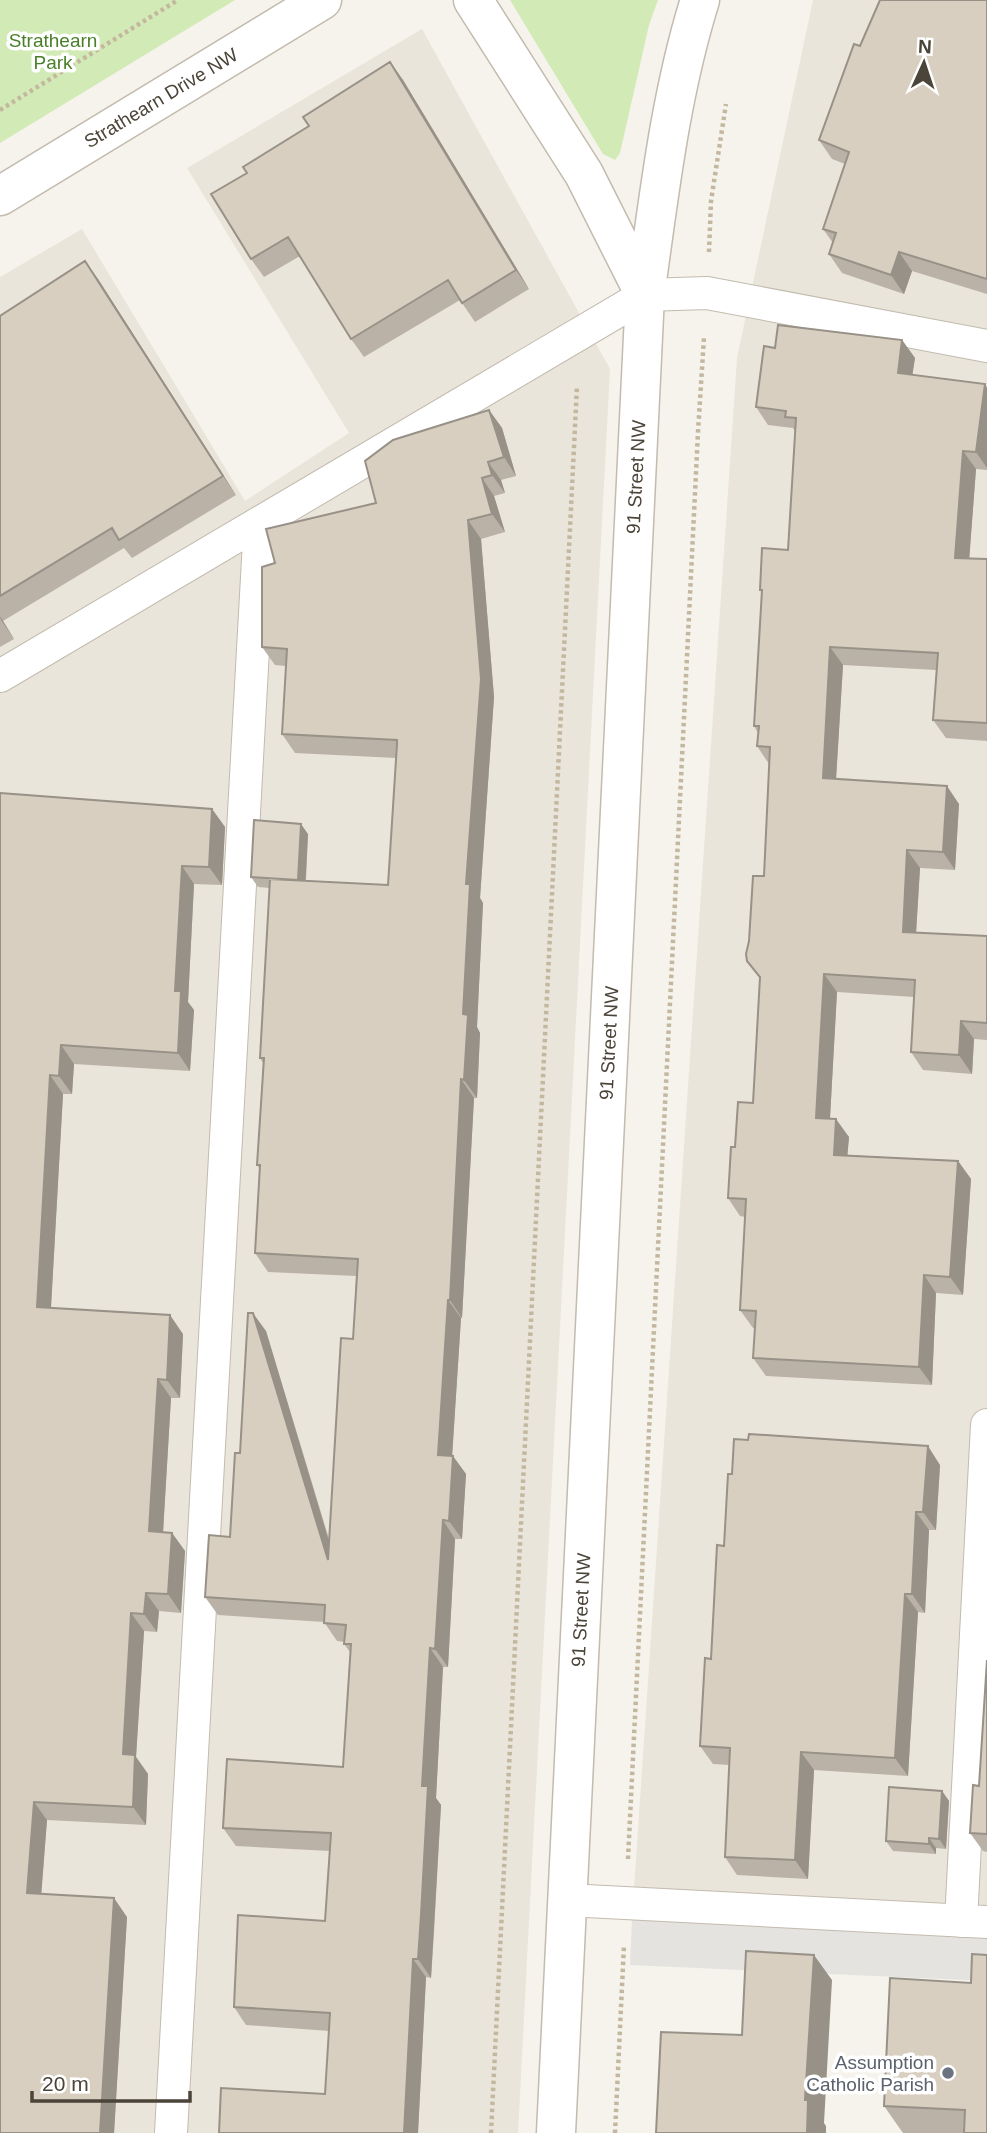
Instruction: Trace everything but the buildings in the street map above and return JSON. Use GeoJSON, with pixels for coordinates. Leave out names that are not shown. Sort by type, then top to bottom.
{"type":"FeatureCollection","features":[{"type":"Feature","properties":{"kind":"street","name":"Strathearn Drive NW"},"geometry":{"type":"LineString","coordinates":[[0,196],[322,0]]}},
{"type":"Feature","properties":{"kind":"street","name":"91 Street NW"},"geometry":{"type":"LineString","coordinates":[[473,0],[584,174],[645,295],[556,2133]]}},
{"type":"Feature","properties":{"kind":"street"},"geometry":{"type":"LineString","coordinates":[[645,295],[674,102],[700,0]]}},
{"type":"Feature","properties":{"kind":"lane"},"geometry":{"type":"LineString","coordinates":[[0,676],[645,295],[707,293],[987,346]]}},
{"type":"Feature","properties":{"kind":"lane"},"geometry":{"type":"LineString","coordinates":[[171,2133],[260,523]]}},
{"type":"Feature","properties":{"kind":"lane"},"geometry":{"type":"LineString","coordinates":[[567,1900],[974,1922],[987,1425]]}},
{"type":"Feature","properties":{"kind":"path"},"geometry":{"type":"LineString","coordinates":[[0,110],[178,0]]}},
{"type":"Feature","properties":{"kind":"path"},"geometry":{"type":"LineString","coordinates":[[615,2133],[694,502],[711,201],[727,99]]}},
{"type":"Feature","properties":{"kind":"path"},"geometry":{"type":"LineString","coordinates":[[491,2133],[580,334]]}},
{"type":"Feature","properties":{"kind":"shaded area"},"geometry":{"type":"Polygon","coordinates":[[[813,0],[987,0],[987,1939],[632,1919],[737,358],[813,0]]]}},
{"type":"Feature","properties":{"kind":"shaded area"},"geometry":{"type":"Polygon","coordinates":[[[422,29],[610,369],[518,2133],[0,2133],[0,277],[82,229],[245,501],[349,433],[187,168],[422,29]]]}},
{"type":"Feature","properties":{"kind":"shaded area"},"geometry":{"type":"Polygon","coordinates":[[[632,1919],[987,1935],[987,1981],[630,1965],[632,1919]]]}},
{"type":"Feature","properties":{"kind":"green space","name":"Strathearn Park"},"geometry":{"type":"Polygon","coordinates":[[[0,0],[235,0],[0,143],[0,0]]]}},
{"type":"Feature","properties":{"kind":"green space"},"geometry":{"type":"Polygon","coordinates":[[[510,0],[658,0],[649,25],[620,153],[615,160],[603,154],[510,0]]]}},
{"type":"Feature","properties":{"kind":"place","name":"Assumption Catholic Parish"},"geometry":{"type":"Point","coordinates":[948,2073]}}]}
